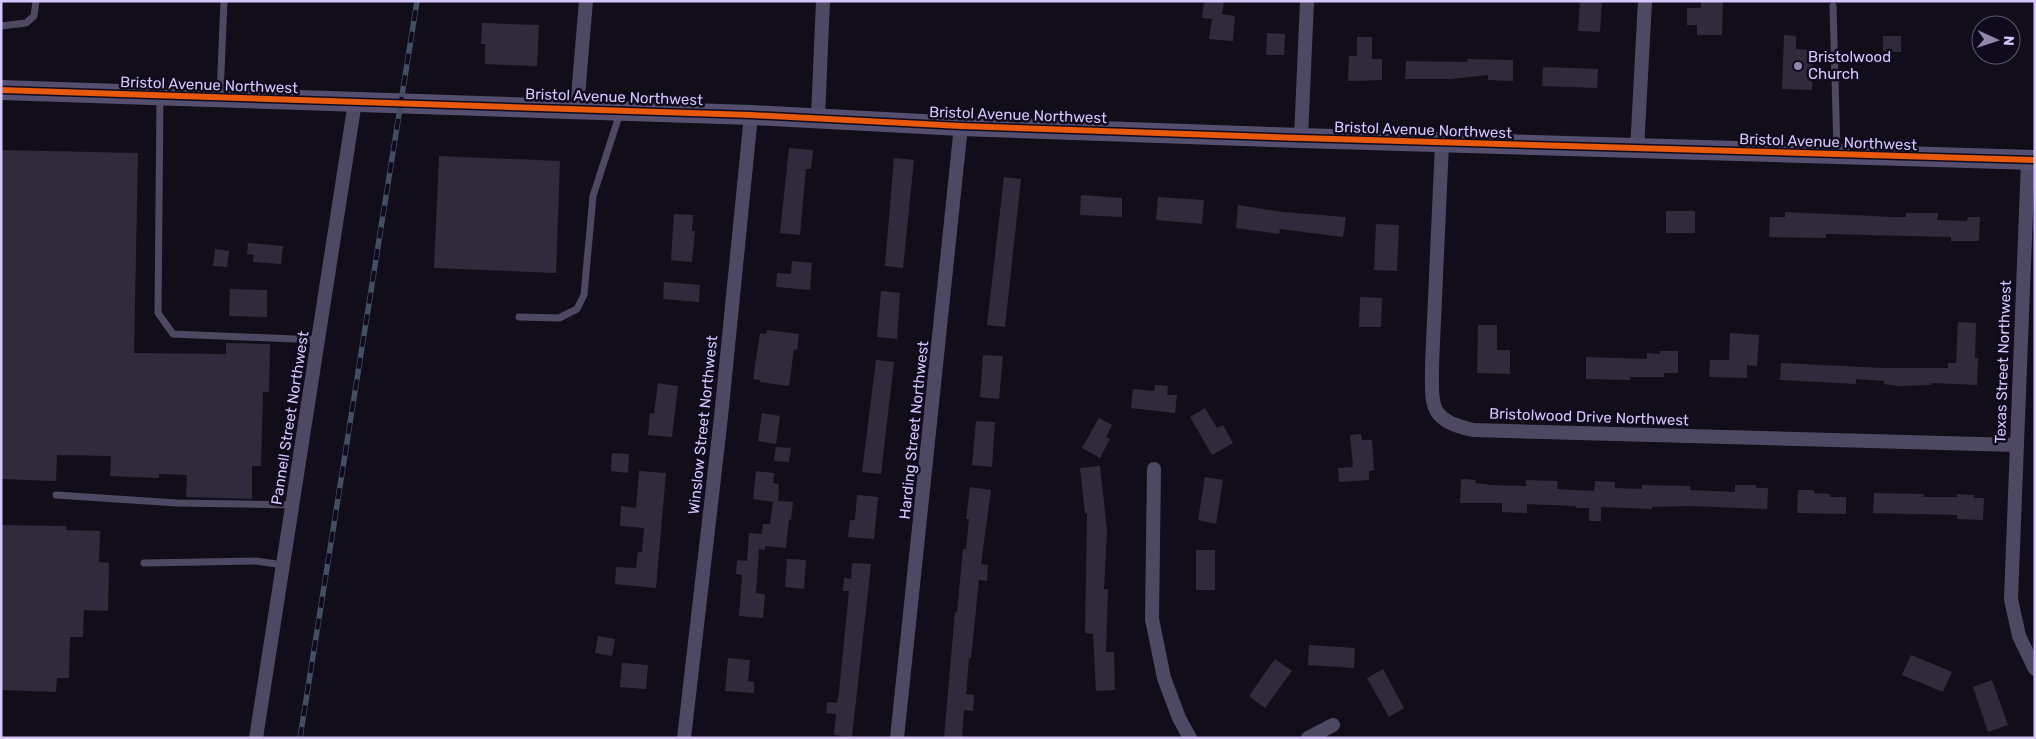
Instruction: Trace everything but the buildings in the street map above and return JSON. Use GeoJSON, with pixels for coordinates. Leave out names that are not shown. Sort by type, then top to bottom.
{"type":"FeatureCollection","features":[{"type":"Feature","properties":{"kind":"street"},"geometry":{"type":"LineString","coordinates":[[577,108],[586,1]]}},
{"type":"Feature","properties":{"kind":"street"},"geometry":{"type":"LineString","coordinates":[[818,117],[823,1]]}},
{"type":"Feature","properties":{"kind":"street"},"geometry":{"type":"LineString","coordinates":[[1301,138],[1307,1]]}},
{"type":"Feature","properties":{"kind":"street"},"geometry":{"type":"LineString","coordinates":[[1637,150],[1645,1]]}},
{"type":"Feature","properties":{"kind":"street","name":"Bristol Avenue Northwest"},"geometry":{"type":"LineString","coordinates":[[1,90],[752,114],[961,126],[1637,150],[2031,160]]}},
{"type":"Feature","properties":{"kind":"street","name":"Pannell Street Northwest"},"geometry":{"type":"LineString","coordinates":[[256,738],[355,102]]}},
{"type":"Feature","properties":{"kind":"street","name":"Winslow Street Northwest"},"geometry":{"type":"LineString","coordinates":[[684,738],[721,417],[752,114]]}},
{"type":"Feature","properties":{"kind":"street","name":"Harding Street Northwest"},"geometry":{"type":"LineString","coordinates":[[897,738],[961,126]]}},
{"type":"Feature","properties":{"kind":"street","name":"Bristolwood Drive Northwest"},"geometry":{"type":"LineString","coordinates":[[1442,143],[1432,365],[1432,401],[1440,418],[1456,426],[1473,430],[2016,445]]}},
{"type":"Feature","properties":{"kind":"street","name":"Texas Street Northwest"},"geometry":{"type":"LineString","coordinates":[[2031,160],[2016,445],[2011,599],[2019,636],[2035,669]]}},
{"type":"Feature","properties":{"kind":"street"},"geometry":{"type":"LineString","coordinates":[[1154,469],[1152,618],[1166,686],[1190,738]]}},
{"type":"Feature","properties":{"kind":"street"},"geometry":{"type":"LineString","coordinates":[[1308,738],[1333,725]]}},
{"type":"Feature","properties":{"kind":"lane"},"geometry":{"type":"LineString","coordinates":[[1,26],[26,23],[34,16],[36,1]]}},
{"type":"Feature","properties":{"kind":"lane"},"geometry":{"type":"LineString","coordinates":[[220,98],[224,1]]}},
{"type":"Feature","properties":{"kind":"lane"},"geometry":{"type":"LineString","coordinates":[[1833,6],[1837,154]]}},
{"type":"Feature","properties":{"kind":"lane"},"geometry":{"type":"LineString","coordinates":[[160,96],[158,312],[173,334],[318,340]]}},
{"type":"Feature","properties":{"kind":"lane"},"geometry":{"type":"LineString","coordinates":[[519,317],[559,318],[576,309],[584,295],[593,196],[611,135],[621,110]]}},
{"type":"Feature","properties":{"kind":"lane"},"geometry":{"type":"LineString","coordinates":[[56,495],[177,503],[293,505]]}},
{"type":"Feature","properties":{"kind":"lane"},"geometry":{"type":"LineString","coordinates":[[144,563],[256,561],[283,565]]}},
{"type":"Feature","properties":{"kind":"railway"},"geometry":{"type":"LineString","coordinates":[[300,738],[417,1]]}},
{"type":"Feature","properties":{"kind":"cycle path"},"geometry":{"type":"LineString","coordinates":[[1,90],[751,115],[961,126],[1301,138],[2035,160]]}},
{"type":"Feature","properties":{"kind":"place","name":"Bristolwood Church"},"geometry":{"type":"Point","coordinates":[1798,66]}}]}
